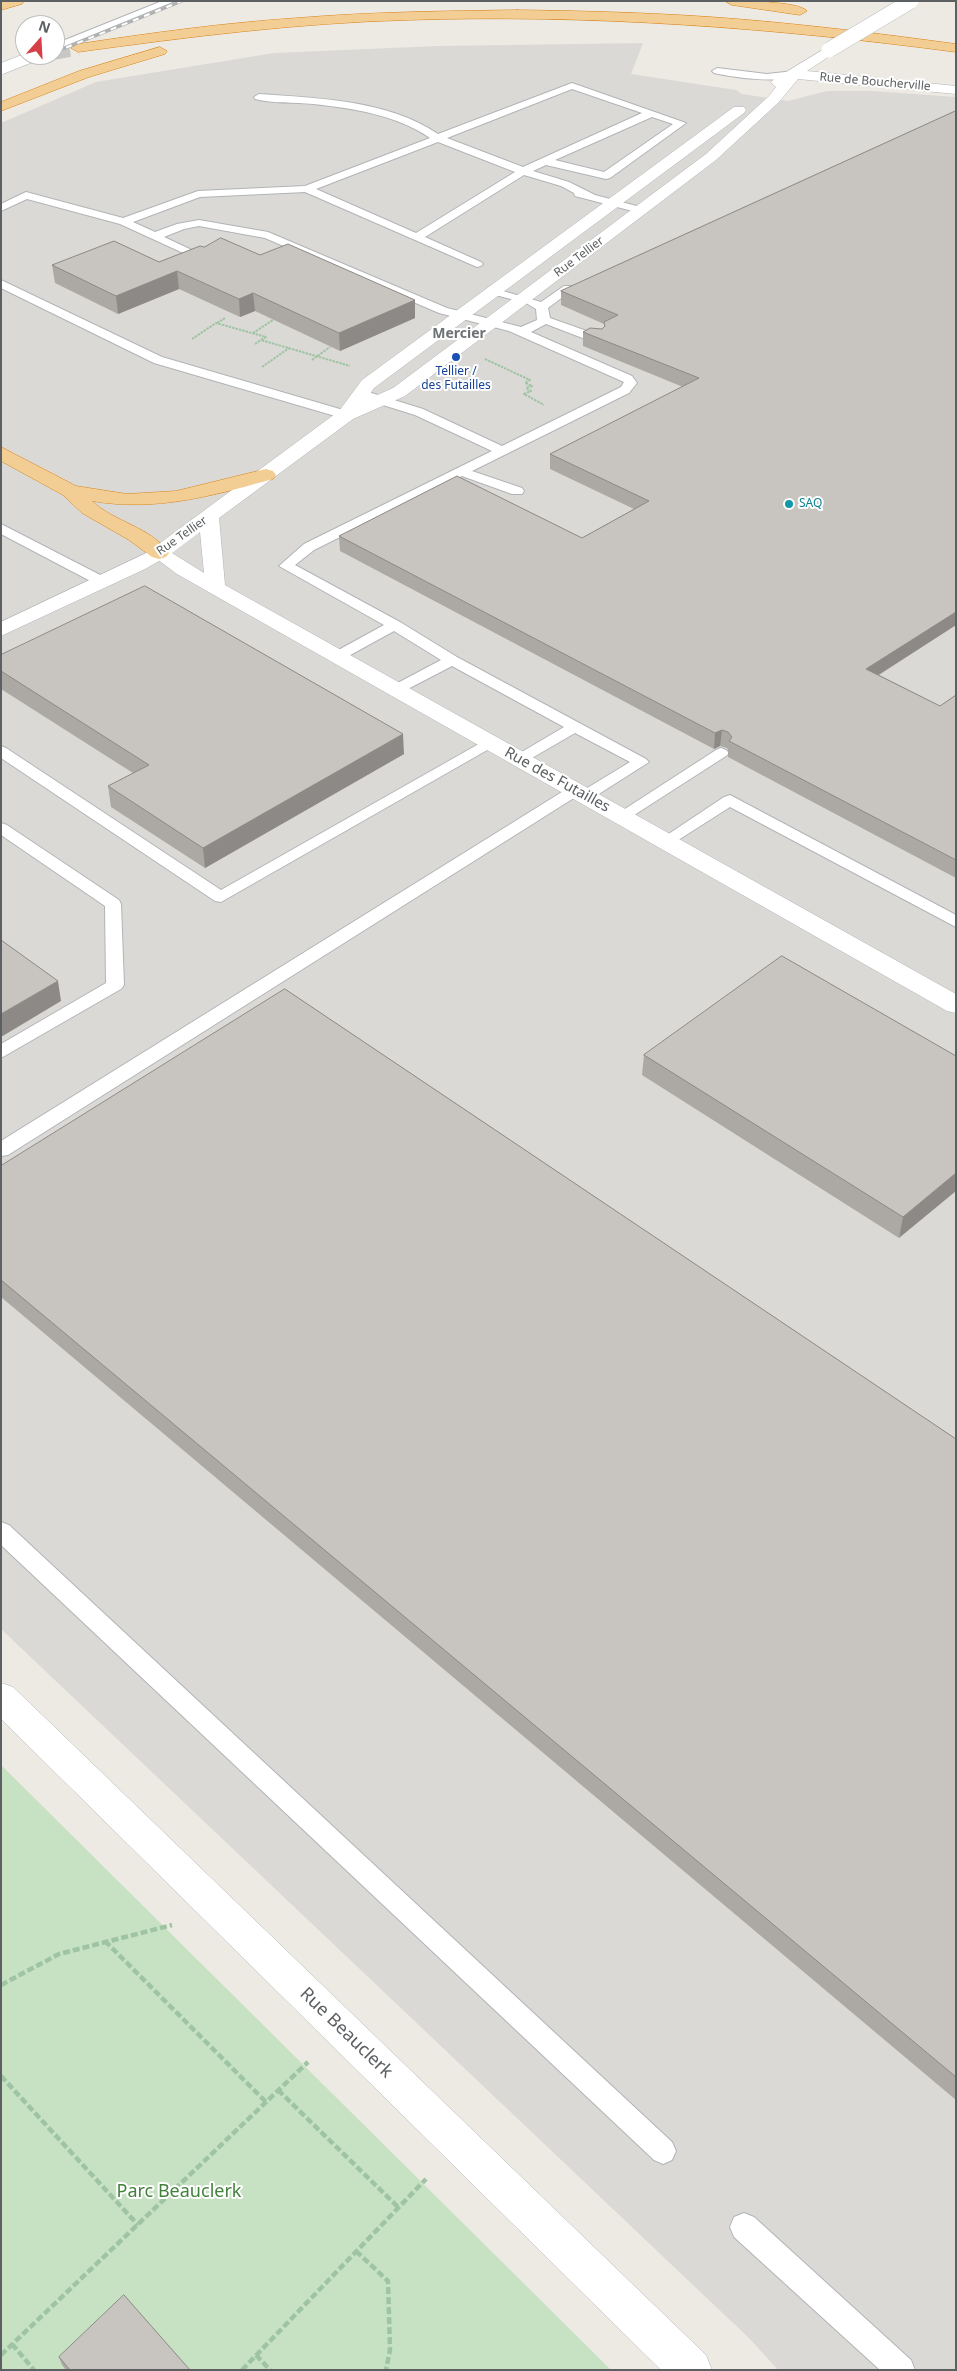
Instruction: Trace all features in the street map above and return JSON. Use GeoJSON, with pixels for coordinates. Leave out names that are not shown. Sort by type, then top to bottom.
{"type":"FeatureCollection","features":[{"type":"Feature","properties":{"kind":"highway"},"geometry":{"type":"LineString","coordinates":[[1,6],[17,1]]}},
{"type":"Feature","properties":{"kind":"highway"},"geometry":{"type":"LineString","coordinates":[[732,1],[812,12]]}},
{"type":"Feature","properties":{"kind":"highway"},"geometry":{"type":"LineString","coordinates":[[78,48],[184,32],[279,22],[419,14],[574,13],[664,17],[769,25],[956,48]]}},
{"type":"Feature","properties":{"kind":"highway"},"geometry":{"type":"LineString","coordinates":[[1,107],[84,74],[155,52],[230,37],[308,27],[408,19],[536,15],[666,18],[769,25]]}},
{"type":"Feature","properties":{"kind":"highway"},"geometry":{"type":"LineString","coordinates":[[857,18],[900,24]]}},
{"type":"Feature","properties":{"kind":"highway"},"geometry":{"type":"LineString","coordinates":[[1,453],[70,491],[89,509],[136,536],[159,553]]}},
{"type":"Feature","properties":{"kind":"highway"},"geometry":{"type":"LineString","coordinates":[[70,491],[111,499],[160,500],[189,495],[266,475]]}},
{"type":"Feature","properties":{"kind":"street","name":"Rue Tellier"},"geometry":{"type":"LineString","coordinates":[[346,416],[368,384],[492,291],[729,119],[753,97],[794,74],[911,1]]}},
{"type":"Feature","properties":{"kind":"street","name":"Rue Tellier"},"geometry":{"type":"LineString","coordinates":[[1,630],[103,582],[159,553],[346,416],[399,392],[711,157],[774,99],[794,74]]}},
{"type":"Feature","properties":{"kind":"street","name":"Rue de Boucherville"},"geometry":{"type":"LineString","coordinates":[[794,74],[956,90]]}},
{"type":"Feature","properties":{"kind":"street"},"geometry":{"type":"LineString","coordinates":[[209,518],[215,587]]}},
{"type":"Feature","properties":{"kind":"street","name":"Rue des Futailles"},"geometry":{"type":"LineString","coordinates":[[159,553],[184,570],[956,1005]]}},
{"type":"Feature","properties":{"kind":"street","name":"Rue Beauclerk"},"geometry":{"type":"LineString","coordinates":[[1,1697],[691,2370]]}},
{"type":"Feature","properties":{"kind":"lane"},"geometry":{"type":"LineString","coordinates":[[65,44],[172,1]]}},
{"type":"Feature","properties":{"kind":"lane"},"geometry":{"type":"LineString","coordinates":[[1,69],[15,63]]}},
{"type":"Feature","properties":{"kind":"lane"},"geometry":{"type":"LineString","coordinates":[[717,71],[767,77],[794,74]]}},
{"type":"Feature","properties":{"kind":"lane"},"geometry":{"type":"LineString","coordinates":[[124,222],[198,194],[307,189],[572,86],[681,123],[606,176],[544,161]]}},
{"type":"Feature","properties":{"kind":"lane"},"geometry":{"type":"LineString","coordinates":[[259,97],[333,103],[375,110],[418,125],[437,138],[523,171],[543,185],[640,210]]}},
{"type":"Feature","properties":{"kind":"lane"},"geometry":{"type":"LineString","coordinates":[[416,237],[428,232],[523,171],[651,114]]}},
{"type":"Feature","properties":{"kind":"lane"},"geometry":{"type":"LineString","coordinates":[[307,189],[477,264]]}},
{"type":"Feature","properties":{"kind":"lane"},"geometry":{"type":"LineString","coordinates":[[1,208],[26,195],[124,222],[205,260]]}},
{"type":"Feature","properties":{"kind":"lane"},"geometry":{"type":"LineString","coordinates":[[1,1150],[580,793],[641,762],[452,660],[286,566],[309,547],[625,390],[631,383],[628,379],[521,332],[492,322],[458,316],[443,311],[262,234],[199,223],[181,226],[156,236]]}},
{"type":"Feature","properties":{"kind":"lane"},"geometry":{"type":"LineString","coordinates":[[1,282],[158,360],[346,416]]}},
{"type":"Feature","properties":{"kind":"lane"},"geometry":{"type":"LineString","coordinates":[[542,307],[568,288]]}},
{"type":"Feature","properties":{"kind":"lane"},"geometry":{"type":"LineString","coordinates":[[492,291],[523,299],[542,307]]}},
{"type":"Feature","properties":{"kind":"lane"},"geometry":{"type":"LineString","coordinates":[[542,307],[542,320]]}},
{"type":"Feature","properties":{"kind":"lane"},"geometry":{"type":"LineString","coordinates":[[521,332],[542,320],[557,323],[597,339]]}},
{"type":"Feature","properties":{"kind":"lane"},"geometry":{"type":"LineString","coordinates":[[361,394],[419,412],[503,452]]}},
{"type":"Feature","properties":{"kind":"lane"},"geometry":{"type":"LineString","coordinates":[[463,472],[517,491]]}},
{"type":"Feature","properties":{"kind":"lane"},"geometry":{"type":"LineString","coordinates":[[1,528],[103,582]]}},
{"type":"Feature","properties":{"kind":"lane"},"geometry":{"type":"LineString","coordinates":[[338,656],[395,626]]}},
{"type":"Feature","properties":{"kind":"lane"},"geometry":{"type":"LineString","coordinates":[[397,689],[452,660]]}},
{"type":"Feature","properties":{"kind":"lane"},"geometry":{"type":"LineString","coordinates":[[520,759],[576,726]]}},
{"type":"Feature","properties":{"kind":"lane"},"geometry":{"type":"LineString","coordinates":[[1,751],[221,897],[491,742]]}},
{"type":"Feature","properties":{"kind":"lane"},"geometry":{"type":"LineString","coordinates":[[622,816],[721,753]]}},
{"type":"Feature","properties":{"kind":"lane"},"geometry":{"type":"LineString","coordinates":[[666,841],[730,800],[956,922]]}},
{"type":"Feature","properties":{"kind":"lane"},"geometry":{"type":"LineString","coordinates":[[1,828],[113,904],[115,984],[1,1052]]}},
{"type":"Feature","properties":{"kind":"lane"},"geometry":{"type":"LineString","coordinates":[[1,1531],[663,2151]]}},
{"type":"Feature","properties":{"kind":"lane"},"geometry":{"type":"LineString","coordinates":[[744,2227],[901,2370]]}},
{"type":"Feature","properties":{"kind":"path"},"geometry":{"type":"LineString","coordinates":[[192,339],[224,318]]}},
{"type":"Feature","properties":{"kind":"path"},"geometry":{"type":"LineString","coordinates":[[252,333],[273,320]]}},
{"type":"Feature","properties":{"kind":"path"},"geometry":{"type":"LineString","coordinates":[[216,323],[266,337],[255,344]]}},
{"type":"Feature","properties":{"kind":"path"},"geometry":{"type":"LineString","coordinates":[[261,340],[354,367]]}},
{"type":"Feature","properties":{"kind":"path"},"geometry":{"type":"LineString","coordinates":[[312,360],[330,347]]}},
{"type":"Feature","properties":{"kind":"path"},"geometry":{"type":"LineString","coordinates":[[261,368],[289,348]]}},
{"type":"Feature","properties":{"kind":"path"},"geometry":{"type":"LineString","coordinates":[[479,356],[530,380],[525,383],[532,386],[526,388],[531,390],[524,394],[543,404]]}},
{"type":"Feature","properties":{"kind":"path"},"geometry":{"type":"LineString","coordinates":[[1,1985],[59,1954],[105,1941],[172,1926]]}},
{"type":"Feature","properties":{"kind":"path"},"geometry":{"type":"LineString","coordinates":[[105,1941],[266,2102]]}},
{"type":"Feature","properties":{"kind":"path"},"geometry":{"type":"LineString","coordinates":[[1,2355],[308,2062]]}},
{"type":"Feature","properties":{"kind":"path"},"geometry":{"type":"LineString","coordinates":[[1,2076],[138,2225]]}},
{"type":"Feature","properties":{"kind":"path"},"geometry":{"type":"LineString","coordinates":[[278,2090],[398,2208]]}},
{"type":"Feature","properties":{"kind":"path"},"geometry":{"type":"LineString","coordinates":[[242,2370],[426,2179]]}},
{"type":"Feature","properties":{"kind":"path"},"geometry":{"type":"LineString","coordinates":[[356,2251],[388,2282],[390,2350],[386,2370]]}},
{"type":"Feature","properties":{"kind":"path"},"geometry":{"type":"LineString","coordinates":[[12,2344],[34,2370]]}},
{"type":"Feature","properties":{"kind":"path"},"geometry":{"type":"LineString","coordinates":[[256,2355],[270,2370]]}},
{"type":"Feature","properties":{"kind":"shaded area"},"geometry":{"type":"Polygon","coordinates":[[[643,43],[631,74],[736,90],[742,94],[788,101],[827,91],[872,91],[956,97],[956,2370],[778,2370],[750,2339],[1,1629],[1,123],[96,82],[274,53],[437,46],[643,43]]]}},
{"type":"Feature","properties":{"kind":"green space","name":"Parc Beauclerk"},"geometry":{"type":"Polygon","coordinates":[[[1,1765],[611,2370],[1,2370],[1,1765]]]}},
{"type":"Feature","properties":{"kind":"building","name":"SAQ"},"geometry":{"type":"Polygon","coordinates":[[[956,111],[956,612],[866,669],[940,706],[956,695],[956,860],[729,741],[732,737],[728,732],[722,730],[715,733],[339,536],[457,476],[582,538],[649,501],[550,454],[699,378],[583,332],[590,328],[602,329],[605,326],[604,322],[618,315],[561,291],[956,111]]]}},
{"type":"Feature","properties":{"kind":"building"},"geometry":{"type":"Polygon","coordinates":[[[221,238],[260,255],[288,244],[415,300],[339,333],[253,293],[239,299],[177,271],[116,296],[52,265],[114,241],[159,262],[200,246],[204,247],[221,238]]]}},
{"type":"Feature","properties":{"kind":"building"},"geometry":{"type":"Polygon","coordinates":[[[145,586],[403,734],[203,848],[108,786],[149,765],[1,671],[1,655],[145,586]]]}},
{"type":"Feature","properties":{"kind":"building"},"geometry":{"type":"Polygon","coordinates":[[[1,940],[58,981],[1,1014],[1,940]]]}},
{"type":"Feature","properties":{"kind":"building"},"geometry":{"type":"Polygon","coordinates":[[[782,956],[956,1056],[956,1173],[903,1217],[644,1055],[782,956]]]}},
{"type":"Feature","properties":{"kind":"building"},"geometry":{"type":"Polygon","coordinates":[[[285,989],[956,1439],[956,2077],[1,1280],[1,1166],[285,989]]]}},
{"type":"Feature","properties":{"kind":"building"},"geometry":{"type":"Polygon","coordinates":[[[124,2295],[190,2370],[70,2370],[59,2357],[124,2295]]]}},
{"type":"Feature","properties":{"kind":"tunnel"},"geometry":{"type":"LineString","coordinates":[[65,50],[78,48]]}},
{"type":"Feature","properties":{"kind":"railway"},"geometry":{"type":"LineString","coordinates":[[65,48],[182,1]]}},
{"type":"Feature","properties":{"kind":"railway"},"geometry":{"type":"LineString","coordinates":[[1,73],[21,65]]}},
{"type":"Feature","properties":{"kind":"place","name":"Tellier / des Futailles"},"geometry":{"type":"Point","coordinates":[456,357]}},
{"type":"Feature","properties":{"kind":"place","name":"SAQ"},"geometry":{"type":"Point","coordinates":[789,504]}},
{"type":"Feature","properties":{"kind":"district","name":"Mercier"},"geometry":{"type":"Point","coordinates":[459,334]}}]}
